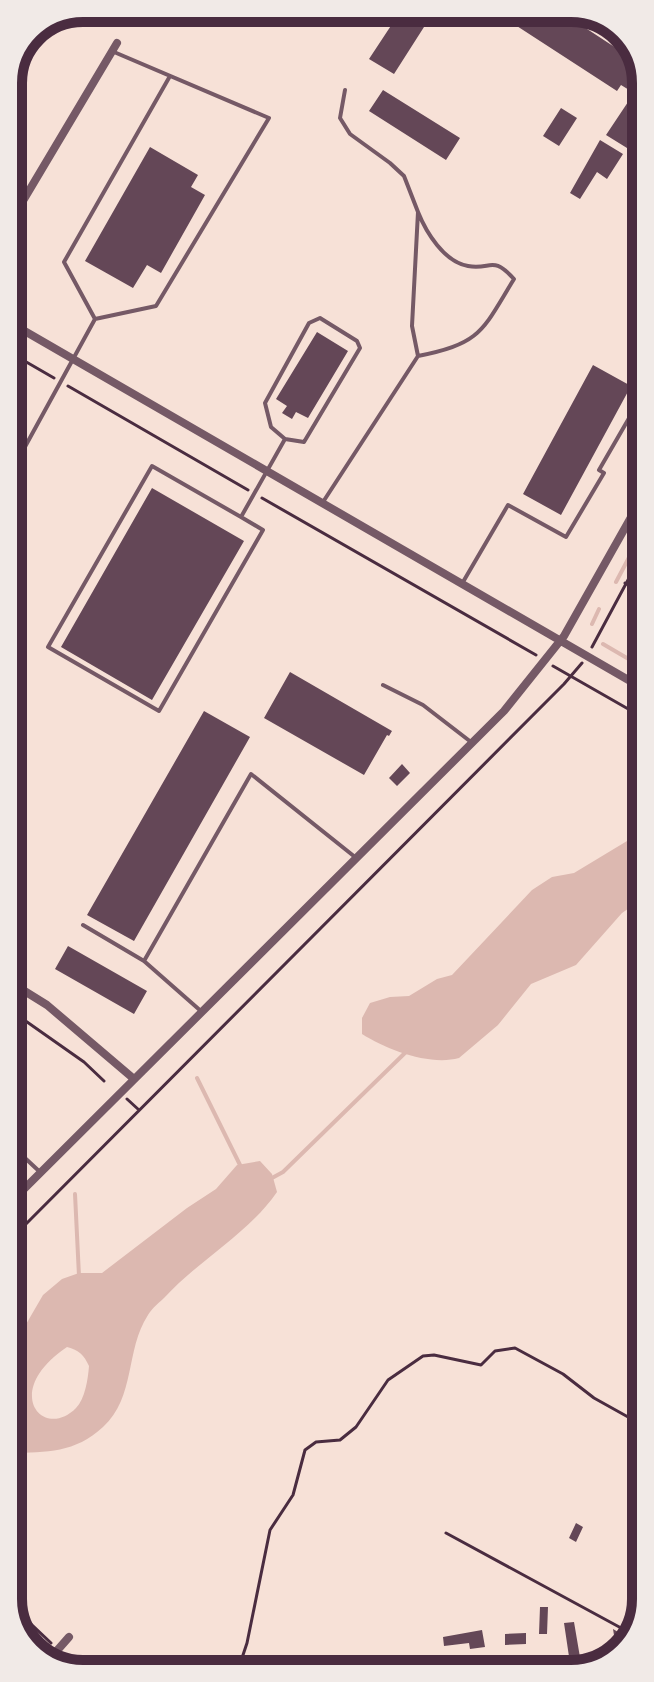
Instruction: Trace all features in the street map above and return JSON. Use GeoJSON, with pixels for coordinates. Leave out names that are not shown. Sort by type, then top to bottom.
{"type":"FeatureCollection","features":[{"type":"Feature","properties":{"kind":"street"},"geometry":{"type":"LineString","coordinates":[[22,202],[114,47]]}},
{"type":"Feature","properties":{"kind":"street"},"geometry":{"type":"LineString","coordinates":[[22,330],[632,682]]}},
{"type":"Feature","properties":{"kind":"street"},"geometry":{"type":"LineString","coordinates":[[22,1191],[472,744],[531,681],[560,641],[632,515]]}},
{"type":"Feature","properties":{"kind":"street"},"geometry":{"type":"LineString","coordinates":[[22,989],[47,1005],[134,1079]]}},
{"type":"Feature","properties":{"kind":"street"},"geometry":{"type":"LineString","coordinates":[[55,1653],[69,1637]]}},
{"type":"Feature","properties":{"kind":"lane"},"geometry":{"type":"LineString","coordinates":[[22,452],[95,319],[156,306],[269,118],[170,76],[114,47]]}},
{"type":"Feature","properties":{"kind":"lane"},"geometry":{"type":"LineString","coordinates":[[95,319],[64,262],[170,76]]}},
{"type":"Feature","properties":{"kind":"lane"},"geometry":{"type":"LineString","coordinates":[[322,504],[418,356],[459,345],[478,334],[514,279],[504,268],[491,263],[469,266],[454,259],[426,230],[404,176],[350,134],[340,118],[345,90]]}},
{"type":"Feature","properties":{"kind":"lane"},"geometry":{"type":"LineString","coordinates":[[418,212],[412,326],[418,356]]}},
{"type":"Feature","properties":{"kind":"lane"},"geometry":{"type":"LineString","coordinates":[[320,318],[357,341],[360,348],[304,442],[285,439],[271,427],[265,403],[309,323],[320,318]]}},
{"type":"Feature","properties":{"kind":"lane"},"geometry":{"type":"LineString","coordinates":[[461,584],[508,505],[566,537],[604,473],[599,470],[632,413]]}},
{"type":"Feature","properties":{"kind":"lane"},"geometry":{"type":"LineString","coordinates":[[241,517],[285,439]]}},
{"type":"Feature","properties":{"kind":"lane"},"geometry":{"type":"LineString","coordinates":[[152,466],[241,517],[263,530],[159,711],[48,647],[152,466]]}},
{"type":"Feature","properties":{"kind":"lane"},"geometry":{"type":"LineString","coordinates":[[383,685],[423,705],[472,744]]}},
{"type":"Feature","properties":{"kind":"lane"},"geometry":{"type":"LineString","coordinates":[[144,961],[251,774],[357,858]]}},
{"type":"Feature","properties":{"kind":"lane"},"geometry":{"type":"LineString","coordinates":[[83,925],[144,961],[202,1012]]}},
{"type":"Feature","properties":{"kind":"lane"},"geometry":{"type":"LineString","coordinates":[[22,1155],[40,1172]]}},
{"type":"Feature","properties":{"kind":"path"},"geometry":{"type":"LineString","coordinates":[[22,359],[534,654]]}},
{"type":"Feature","properties":{"kind":"path"},"geometry":{"type":"LineString","coordinates":[[591,648],[632,571]]}},
{"type":"Feature","properties":{"kind":"path"},"geometry":{"type":"LineString","coordinates":[[625,583],[632,587]]}},
{"type":"Feature","properties":{"kind":"path"},"geometry":{"type":"LineString","coordinates":[[22,1228],[581,665]]}},
{"type":"Feature","properties":{"kind":"path"},"geometry":{"type":"LineString","coordinates":[[554,666],[632,711]]}},
{"type":"Feature","properties":{"kind":"path"},"geometry":{"type":"LineString","coordinates":[[22,1018],[84,1062],[104,1081]]}},
{"type":"Feature","properties":{"kind":"path"},"geometry":{"type":"LineString","coordinates":[[127,1099],[139,1110]]}},
{"type":"Feature","properties":{"kind":"path"},"geometry":{"type":"LineString","coordinates":[[241,1660],[270,1530],[293,1495],[305,1450],[316,1442],[340,1440],[356,1427],[388,1380],[423,1356],[434,1355],[481,1365],[495,1351],[515,1348],[563,1374],[594,1398],[632,1419]]}},
{"type":"Feature","properties":{"kind":"path"},"geometry":{"type":"LineString","coordinates":[[446,1533],[624,1629]]}},
{"type":"Feature","properties":{"kind":"path"},"geometry":{"type":"LineString","coordinates":[[25,1618],[65,1657]]}},
{"type":"Feature","properties":{"kind":"shaded area"},"geometry":{"type":"Polygon","coordinates":[[[632,838],[632,906],[622,913],[576,965],[531,984],[498,1025],[459,1058],[435,1060],[409,1055],[362,1034],[362,1018],[370,1003],[409,996],[437,979],[452,975],[532,890],[552,877],[574,873],[632,838]]]}},
{"type":"Feature","properties":{"kind":"shaded area"},"geometry":{"type":"Polygon","coordinates":[[[260,1161],[272,1174],[277,1192],[252,1221],[150,1312],[136,1343],[121,1402],[103,1427],[71,1446],[22,1452],[22,1328],[43,1295],[62,1279],[79,1273],[102,1273],[216,1189],[237,1165],[260,1161]],[[67,1347],[47,1364],[36,1380],[32,1395],[34,1407],[41,1415],[52,1419],[64,1417],[82,1399],[89,1366],[81,1354],[67,1347]]]}},
{"type":"Feature","properties":{"kind":"building"},"geometry":{"type":"Polygon","coordinates":[[[393,22],[422,22],[420,25],[424,27],[394,74],[369,59],[393,22]]]}},
{"type":"Feature","properties":{"kind":"building"},"geometry":{"type":"Polygon","coordinates":[[[511,22],[577,22],[626,56],[631,71],[632,92],[621,85],[617,91],[511,22]]]}},
{"type":"Feature","properties":{"kind":"building"},"geometry":{"type":"Polygon","coordinates":[[[383,90],[460,138],[446,160],[369,111],[383,90]]]}},
{"type":"Feature","properties":{"kind":"building"},"geometry":{"type":"Polygon","coordinates":[[[632,96],[632,140],[627,148],[606,135],[632,96]]]}},
{"type":"Feature","properties":{"kind":"building"},"geometry":{"type":"Polygon","coordinates":[[[561,108],[577,118],[559,146],[543,136],[561,108]]]}},
{"type":"Feature","properties":{"kind":"building"},"geometry":{"type":"Polygon","coordinates":[[[600,140],[623,154],[607,179],[597,172],[580,199],[570,193],[600,140]]]}},
{"type":"Feature","properties":{"kind":"building"},"geometry":{"type":"Polygon","coordinates":[[[150,147],[198,175],[191,187],[205,195],[161,273],[147,265],[133,288],[85,261],[150,147]]]}},
{"type":"Feature","properties":{"kind":"building"},"geometry":{"type":"Polygon","coordinates":[[[317,332],[348,351],[308,418],[296,412],[292,419],[282,413],[287,406],[276,399],[317,332]]]}},
{"type":"Feature","properties":{"kind":"building"},"geometry":{"type":"Polygon","coordinates":[[[593,365],[631,386],[561,515],[523,494],[593,365]]]}},
{"type":"Feature","properties":{"kind":"building"},"geometry":{"type":"Polygon","coordinates":[[[152,488],[244,541],[152,700],[61,647],[152,488]]]}},
{"type":"Feature","properties":{"kind":"building"},"geometry":{"type":"Polygon","coordinates":[[[290,672],[392,731],[364,775],[264,718],[290,672]]]}},
{"type":"Feature","properties":{"kind":"building"},"geometry":{"type":"Polygon","coordinates":[[[204,711],[250,737],[134,941],[87,915],[204,711]]]}},
{"type":"Feature","properties":{"kind":"building"},"geometry":{"type":"Polygon","coordinates":[[[402,764],[410,773],[397,786],[389,778],[402,764]]]}},
{"type":"Feature","properties":{"kind":"building"},"geometry":{"type":"Polygon","coordinates":[[[68,946],[147,991],[134,1014],[55,969],[68,946]]]}},
{"type":"Feature","properties":{"kind":"building"},"geometry":{"type":"Polygon","coordinates":[[[576,1523],[583,1527],[576,1542],[569,1538],[576,1523]]]}},
{"type":"Feature","properties":{"kind":"building"},"geometry":{"type":"Polygon","coordinates":[[[540,1607],[548,1607],[547,1634],[539,1634],[540,1607]]]}},
{"type":"Feature","properties":{"kind":"building"},"geometry":{"type":"Polygon","coordinates":[[[574,1622],[580,1659],[570,1660],[564,1623],[574,1622]]]}},
{"type":"Feature","properties":{"kind":"building"},"geometry":{"type":"Polygon","coordinates":[[[613,1629],[621,1634],[615,1640],[613,1629]]]}},
{"type":"Feature","properties":{"kind":"building"},"geometry":{"type":"Polygon","coordinates":[[[482,1630],[485,1647],[470,1649],[469,1643],[444,1646],[443,1637],[482,1630]]]}},
{"type":"Feature","properties":{"kind":"building"},"geometry":{"type":"Polygon","coordinates":[[[526,1633],[526,1644],[505,1645],[505,1634],[526,1633]]]}},
{"type":"Feature","properties":{"kind":"waterway"},"geometry":{"type":"LineString","coordinates":[[616,582],[632,552]]}},
{"type":"Feature","properties":{"kind":"waterway"},"geometry":{"type":"LineString","coordinates":[[592,624],[599,609]]}},
{"type":"Feature","properties":{"kind":"waterway"},"geometry":{"type":"LineString","coordinates":[[603,644],[632,661]]}},
{"type":"Feature","properties":{"kind":"waterway"},"geometry":{"type":"LineString","coordinates":[[272,1178],[283,1172],[408,1050]]}},
{"type":"Feature","properties":{"kind":"waterway"},"geometry":{"type":"LineString","coordinates":[[197,1078],[242,1169]]}},
{"type":"Feature","properties":{"kind":"waterway"},"geometry":{"type":"LineString","coordinates":[[75,1194],[79,1276]]}}]}
